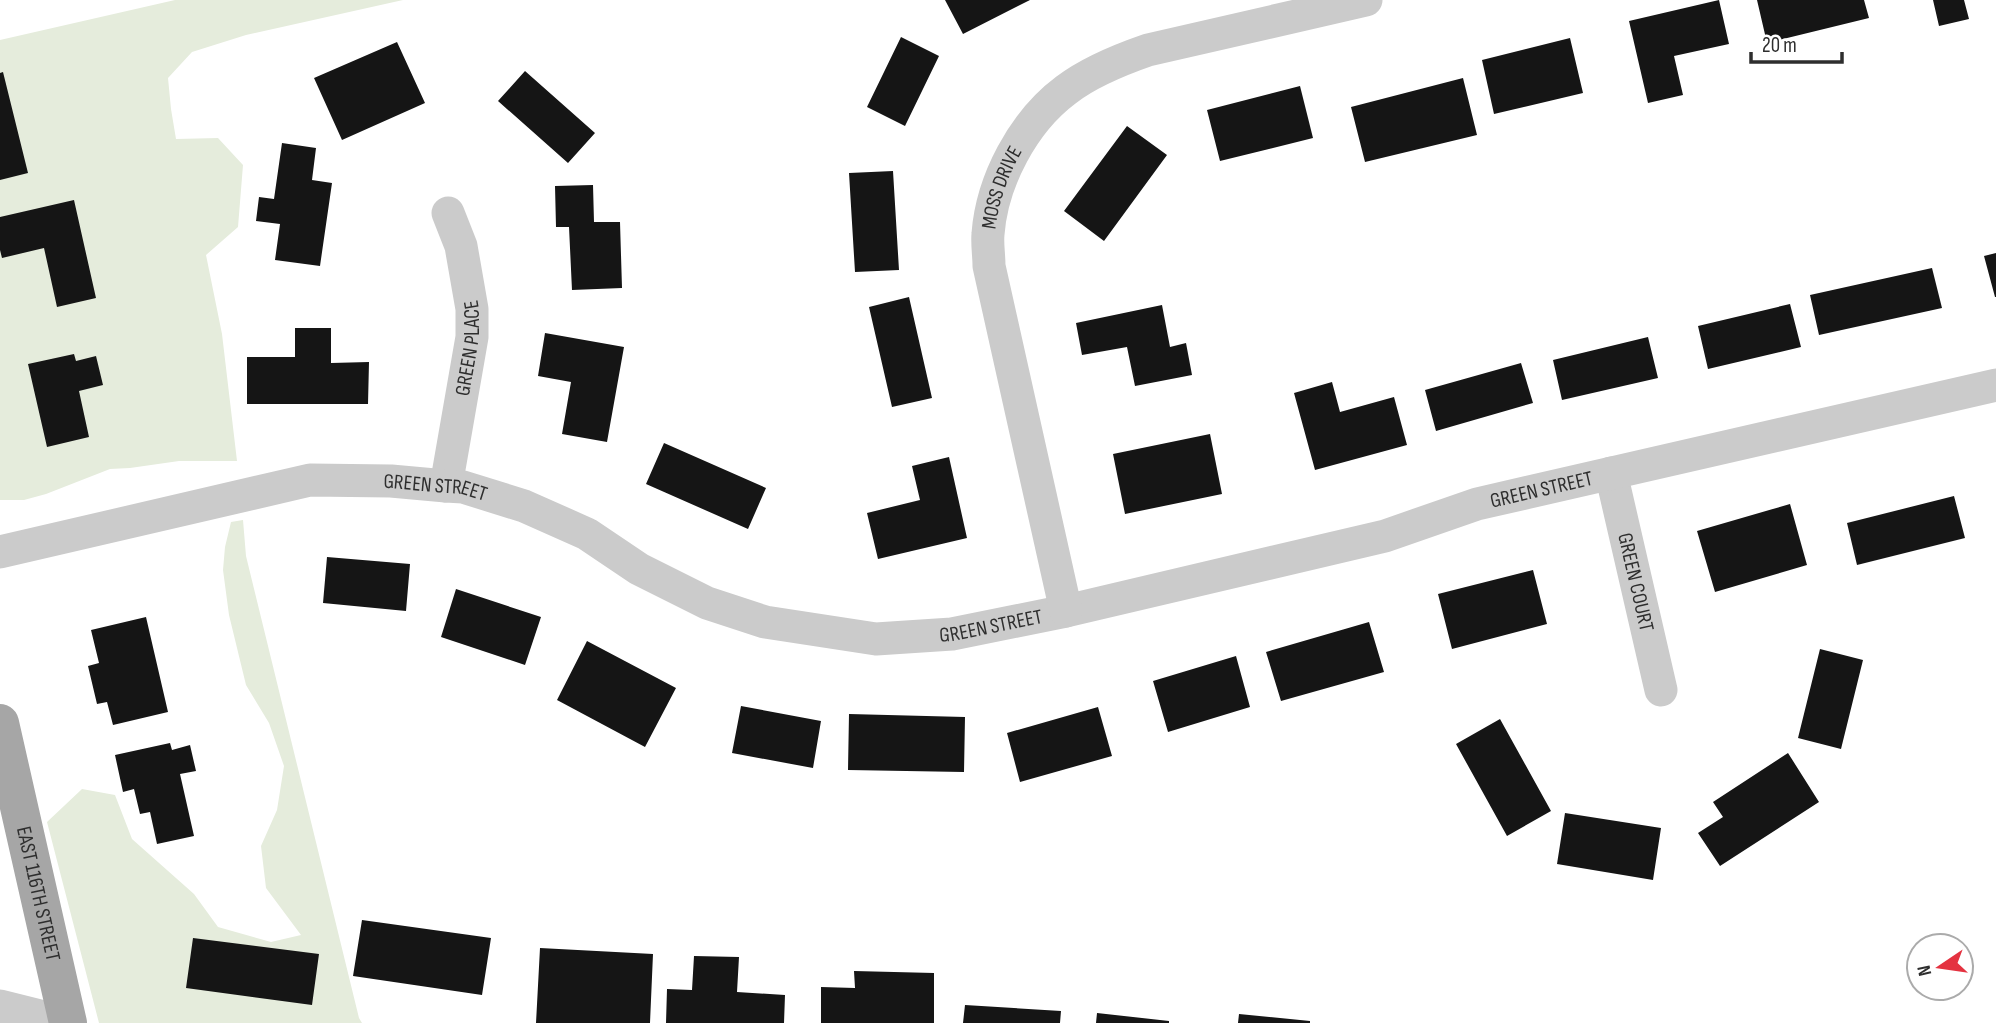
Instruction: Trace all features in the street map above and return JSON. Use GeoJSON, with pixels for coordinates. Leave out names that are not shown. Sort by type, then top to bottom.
{"type":"FeatureCollection","features":[{"type":"Feature","properties":{"kind":"main road","name":"EAST 116TH STREET"},"geometry":{"type":"LineString","coordinates":[[0,723],[68,1023]]}},
{"type":"Feature","properties":{"kind":"street","name":"MOSS DRIVE"},"geometry":{"type":"LineString","coordinates":[[1066,611],[989,266],[988,233],[995,195],[1007,166],[1024,135],[1046,106],[1067,88],[1120,59],[1148,50],[1366,0]]}},
{"type":"Feature","properties":{"kind":"street","name":"GREEN PLACE"},"geometry":{"type":"LineString","coordinates":[[446,486],[472,337],[472,309],[461,246],[448,213]]}},
{"type":"Feature","properties":{"kind":"street","name":"GREEN STREET"},"geometry":{"type":"LineString","coordinates":[[0,552],[310,480],[391,481],[463,487],[524,506],[587,534],[639,569],[707,603],[765,622],[876,639],[952,634],[1066,611],[1385,536],[1477,504],[1996,385]]}},
{"type":"Feature","properties":{"kind":"street","name":"GREEN COURT"},"geometry":{"type":"LineString","coordinates":[[1611,473],[1661,690]]}},
{"type":"Feature","properties":{"kind":"street"},"geometry":{"type":"LineString","coordinates":[[0,1006],[68,1023]]}},
{"type":"Feature","properties":{"kind":"green space"},"geometry":{"type":"Polygon","coordinates":[[[175,0],[403,0],[246,35],[192,52],[168,78],[176,139],[218,138],[243,165],[238,227],[206,255],[222,334],[237,461],[179,461],[110,469],[46,494],[24,500],[0,500],[0,40],[175,0]]]}},
{"type":"Feature","properties":{"kind":"green space"},"geometry":{"type":"Polygon","coordinates":[[[243,520],[246,556],[362,1023],[99,1023],[47,822],[82,789],[115,795],[132,839],[194,894],[218,927],[271,942],[301,935],[266,888],[261,846],[277,810],[284,766],[269,723],[246,685],[229,615],[223,570],[225,547],[231,522],[243,520]]]}},
{"type":"Feature","properties":{"kind":"building"},"geometry":{"type":"Polygon","coordinates":[[[945,0],[1030,0],[963,34],[945,0]]]}},
{"type":"Feature","properties":{"kind":"building"},"geometry":{"type":"Polygon","coordinates":[[[1719,0],[1729,44],[1674,56],[1683,95],[1648,103],[1629,21],[1719,0]]]}},
{"type":"Feature","properties":{"kind":"building"},"geometry":{"type":"Polygon","coordinates":[[[1757,0],[1864,0],[1869,18],[1767,43],[1757,0]]]}},
{"type":"Feature","properties":{"kind":"building"},"geometry":{"type":"Polygon","coordinates":[[[1933,0],[1964,0],[1969,19],[1939,26],[1933,0]]]}},
{"type":"Feature","properties":{"kind":"building"},"geometry":{"type":"Polygon","coordinates":[[[901,37],[939,56],[905,126],[867,107],[901,37]]]}},
{"type":"Feature","properties":{"kind":"building"},"geometry":{"type":"Polygon","coordinates":[[[1570,38],[1583,93],[1494,114],[1482,60],[1570,38]]]}},
{"type":"Feature","properties":{"kind":"building"},"geometry":{"type":"Polygon","coordinates":[[[397,42],[425,103],[342,140],[314,78],[397,42]]]}},
{"type":"Feature","properties":{"kind":"building"},"geometry":{"type":"Polygon","coordinates":[[[525,71],[595,133],[568,163],[498,101],[525,71]]]}},
{"type":"Feature","properties":{"kind":"building"},"geometry":{"type":"Polygon","coordinates":[[[3,72],[28,173],[0,180],[0,73],[3,72]]]}},
{"type":"Feature","properties":{"kind":"building"},"geometry":{"type":"Polygon","coordinates":[[[1463,78],[1477,135],[1365,162],[1351,107],[1463,78]]]}},
{"type":"Feature","properties":{"kind":"building"},"geometry":{"type":"Polygon","coordinates":[[[1300,86],[1313,138],[1220,161],[1207,110],[1300,86]]]}},
{"type":"Feature","properties":{"kind":"building"},"geometry":{"type":"Polygon","coordinates":[[[1127,126],[1167,155],[1104,241],[1064,211],[1127,126]]]}},
{"type":"Feature","properties":{"kind":"building"},"geometry":{"type":"Polygon","coordinates":[[[282,143],[316,148],[312,180],[332,183],[320,266],[275,260],[280,224],[256,221],[259,197],[274,199],[282,143]]]}},
{"type":"Feature","properties":{"kind":"building"},"geometry":{"type":"Polygon","coordinates":[[[893,171],[899,270],[855,272],[849,173],[893,171]]]}},
{"type":"Feature","properties":{"kind":"building"},"geometry":{"type":"Polygon","coordinates":[[[593,185],[594,222],[620,222],[622,288],[572,290],[569,227],[556,227],[555,186],[593,185]]]}},
{"type":"Feature","properties":{"kind":"building"},"geometry":{"type":"Polygon","coordinates":[[[74,200],[96,298],[57,307],[44,248],[2,258],[0,217],[74,200]]]}},
{"type":"Feature","properties":{"kind":"building"},"geometry":{"type":"Polygon","coordinates":[[[1996,253],[1996,297],[1995,297],[1984,256],[1996,253]]]}},
{"type":"Feature","properties":{"kind":"building"},"geometry":{"type":"Polygon","coordinates":[[[1932,268],[1942,308],[1819,335],[1810,295],[1932,268]]]}},
{"type":"Feature","properties":{"kind":"building"},"geometry":{"type":"Polygon","coordinates":[[[909,297],[932,398],[892,407],[869,307],[909,297]]]}},
{"type":"Feature","properties":{"kind":"building"},"geometry":{"type":"Polygon","coordinates":[[[1790,304],[1801,347],[1708,369],[1698,326],[1790,304]]]}},
{"type":"Feature","properties":{"kind":"building"},"geometry":{"type":"Polygon","coordinates":[[[1162,305],[1170,347],[1186,343],[1192,375],[1135,386],[1127,347],[1082,355],[1076,323],[1162,305]]]}},
{"type":"Feature","properties":{"kind":"building"},"geometry":{"type":"Polygon","coordinates":[[[295,328],[331,328],[331,363],[369,362],[368,404],[247,404],[247,357],[295,357],[295,328]]]}},
{"type":"Feature","properties":{"kind":"building"},"geometry":{"type":"Polygon","coordinates":[[[545,333],[624,347],[607,442],[562,434],[571,382],[538,376],[545,333]]]}},
{"type":"Feature","properties":{"kind":"building"},"geometry":{"type":"Polygon","coordinates":[[[1648,337],[1658,378],[1562,400],[1553,360],[1648,337]]]}},
{"type":"Feature","properties":{"kind":"building"},"geometry":{"type":"Polygon","coordinates":[[[74,354],[76,361],[96,356],[103,385],[79,391],[89,437],[47,447],[28,364],[74,354]]]}},
{"type":"Feature","properties":{"kind":"building"},"geometry":{"type":"Polygon","coordinates":[[[1521,363],[1533,403],[1436,431],[1425,390],[1521,363]]]}},
{"type":"Feature","properties":{"kind":"building"},"geometry":{"type":"Polygon","coordinates":[[[1332,382],[1340,412],[1394,397],[1407,445],[1315,470],[1294,393],[1332,382]]]}},
{"type":"Feature","properties":{"kind":"building"},"geometry":{"type":"Polygon","coordinates":[[[1210,434],[1222,494],[1125,514],[1113,454],[1210,434]]]}},
{"type":"Feature","properties":{"kind":"building"},"geometry":{"type":"Polygon","coordinates":[[[664,443],[766,488],[748,529],[646,484],[664,443]]]}},
{"type":"Feature","properties":{"kind":"building"},"geometry":{"type":"Polygon","coordinates":[[[949,457],[967,538],[878,559],[867,513],[920,500],[912,466],[949,457]]]}},
{"type":"Feature","properties":{"kind":"building"},"geometry":{"type":"Polygon","coordinates":[[[1954,496],[1965,538],[1857,565],[1847,523],[1954,496]]]}},
{"type":"Feature","properties":{"kind":"building"},"geometry":{"type":"Polygon","coordinates":[[[1790,504],[1807,565],[1715,592],[1697,531],[1790,504]]]}},
{"type":"Feature","properties":{"kind":"building"},"geometry":{"type":"Polygon","coordinates":[[[327,557],[410,564],[406,611],[323,603],[327,557]]]}},
{"type":"Feature","properties":{"kind":"building"},"geometry":{"type":"Polygon","coordinates":[[[1533,570],[1547,624],[1452,649],[1438,594],[1533,570]]]}},
{"type":"Feature","properties":{"kind":"building"},"geometry":{"type":"Polygon","coordinates":[[[456,589],[541,617],[525,665],[441,637],[456,589]]]}},
{"type":"Feature","properties":{"kind":"building"},"geometry":{"type":"Polygon","coordinates":[[[146,617],[168,712],[113,725],[107,702],[97,704],[88,666],[99,663],[91,630],[146,617]]]}},
{"type":"Feature","properties":{"kind":"building"},"geometry":{"type":"Polygon","coordinates":[[[1369,622],[1384,672],[1281,701],[1266,652],[1369,622]]]}},
{"type":"Feature","properties":{"kind":"building"},"geometry":{"type":"Polygon","coordinates":[[[587,641],[676,688],[645,747],[557,700],[587,641]]]}},
{"type":"Feature","properties":{"kind":"building"},"geometry":{"type":"Polygon","coordinates":[[[1820,649],[1863,660],[1841,749],[1798,738],[1820,649]]]}},
{"type":"Feature","properties":{"kind":"building"},"geometry":{"type":"Polygon","coordinates":[[[1236,656],[1250,707],[1168,732],[1153,681],[1236,656]]]}},
{"type":"Feature","properties":{"kind":"building"},"geometry":{"type":"Polygon","coordinates":[[[741,706],[821,721],[813,768],[732,753],[741,706]]]}},
{"type":"Feature","properties":{"kind":"building"},"geometry":{"type":"Polygon","coordinates":[[[1098,707],[1112,756],[1020,782],[1007,733],[1098,707]]]}},
{"type":"Feature","properties":{"kind":"building"},"geometry":{"type":"Polygon","coordinates":[[[849,714],[965,717],[964,772],[848,770],[849,714]]]}},
{"type":"Feature","properties":{"kind":"building"},"geometry":{"type":"Polygon","coordinates":[[[1500,719],[1551,811],[1507,836],[1456,744],[1500,719]]]}},
{"type":"Feature","properties":{"kind":"building"},"geometry":{"type":"Polygon","coordinates":[[[170,743],[172,750],[190,745],[196,771],[180,774],[194,836],[157,844],[150,812],[140,814],[134,789],[123,792],[115,755],[170,743]]]}},
{"type":"Feature","properties":{"kind":"building"},"geometry":{"type":"Polygon","coordinates":[[[1788,753],[1819,802],[1720,866],[1698,833],[1723,817],[1713,802],[1788,753]]]}},
{"type":"Feature","properties":{"kind":"building"},"geometry":{"type":"Polygon","coordinates":[[[1565,813],[1661,828],[1653,880],[1557,864],[1565,813]]]}},
{"type":"Feature","properties":{"kind":"building"},"geometry":{"type":"Polygon","coordinates":[[[362,920],[491,938],[482,995],[353,976],[362,920]]]}},
{"type":"Feature","properties":{"kind":"building"},"geometry":{"type":"Polygon","coordinates":[[[193,938],[319,954],[312,1005],[186,988],[193,938]]]}},
{"type":"Feature","properties":{"kind":"building"},"geometry":{"type":"Polygon","coordinates":[[[540,948],[653,954],[650,1023],[536,1023],[540,948]]]}},
{"type":"Feature","properties":{"kind":"building"},"geometry":{"type":"Polygon","coordinates":[[[694,956],[739,957],[737,992],[785,995],[784,1023],[666,1023],[667,989],[692,990],[694,956]]]}},
{"type":"Feature","properties":{"kind":"building"},"geometry":{"type":"Polygon","coordinates":[[[854,971],[934,973],[934,1023],[821,1023],[821,987],[855,988],[854,971]]]}},
{"type":"Feature","properties":{"kind":"building"},"geometry":{"type":"Polygon","coordinates":[[[965,1005],[1061,1011],[1060,1023],[963,1023],[965,1005]]]}},
{"type":"Feature","properties":{"kind":"building"},"geometry":{"type":"Polygon","coordinates":[[[1097,1013],[1169,1021],[1169,1023],[1096,1023],[1097,1013]]]}},
{"type":"Feature","properties":{"kind":"building"},"geometry":{"type":"Polygon","coordinates":[[[1239,1014],[1310,1021],[1310,1023],[1238,1023],[1239,1014]]]}}]}
